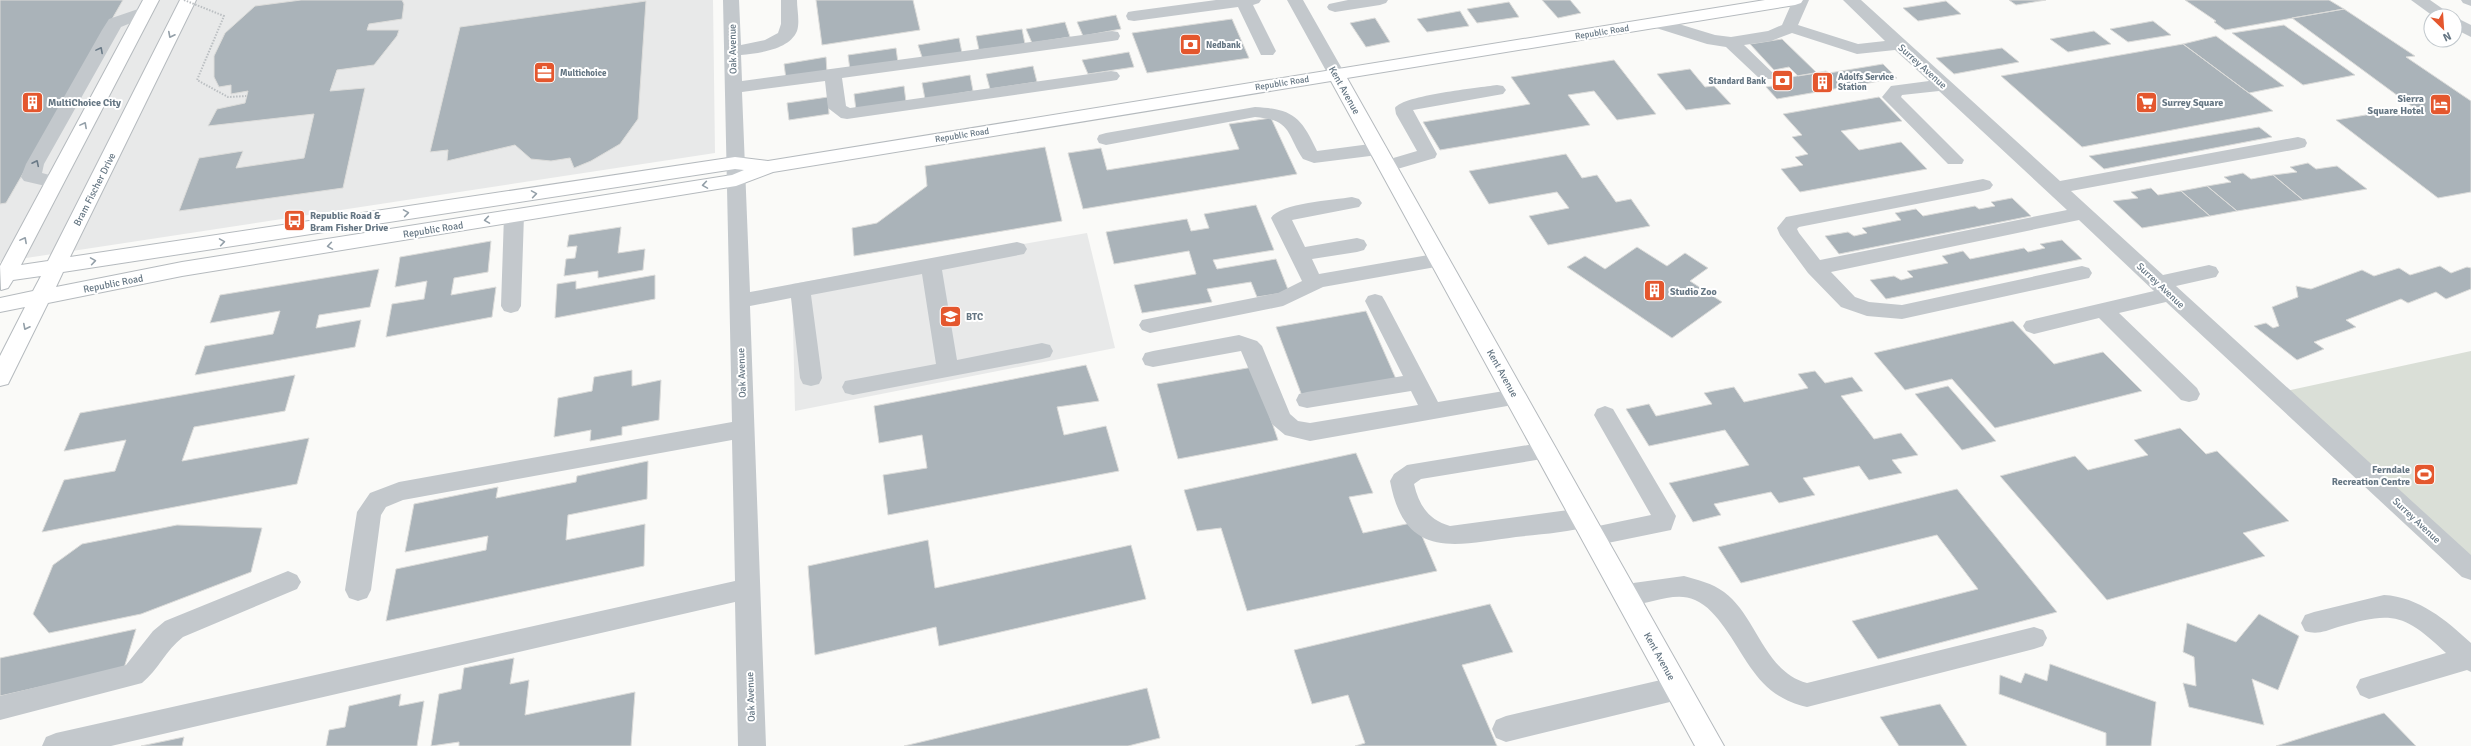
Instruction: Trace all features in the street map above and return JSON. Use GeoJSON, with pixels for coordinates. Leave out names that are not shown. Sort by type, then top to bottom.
{"type":"FeatureCollection","features":[{"type":"Feature","properties":{"kind":"main road","name":"Bram Fischer Drive"},"geometry":{"type":"LineString","coordinates":[[0,378],[188,0]]}},
{"type":"Feature","properties":{"kind":"main road","name":"Republic Road"},"geometry":{"type":"LineString","coordinates":[[2,278],[55,267],[769,167],[1795,0]]}},
{"type":"Feature","properties":{"kind":"main road"},"geometry":{"type":"LineString","coordinates":[[2,278],[147,6]]}},
{"type":"Feature","properties":{"kind":"main road","name":"Kent Avenue"},"geometry":{"type":"LineString","coordinates":[[1336,74],[1710,746]]}},
{"type":"Feature","properties":{"kind":"main road","name":"Republic Road"},"geometry":{"type":"LineString","coordinates":[[0,304],[40,298],[182,269],[514,216],[735,172]]}},
{"type":"Feature","properties":{"kind":"street","name":"Oak Avenue"},"geometry":{"type":"LineString","coordinates":[[732,0],[735,172],[752,746]]}},
{"type":"Feature","properties":{"kind":"street"},"geometry":{"type":"LineString","coordinates":[[732,51],[759,47],[783,38],[788,32],[789,0]]}},
{"type":"Feature","properties":{"kind":"street","name":"Kent Avenue"},"geometry":{"type":"LineString","coordinates":[[1295,0],[1336,74]]}},
{"type":"Feature","properties":{"kind":"street"},"geometry":{"type":"LineString","coordinates":[[1335,7],[1380,0]]}},
{"type":"Feature","properties":{"kind":"street"},"geometry":{"type":"LineString","coordinates":[[1659,22],[1713,40],[1732,42],[1772,36],[1789,27],[1801,0]]}},
{"type":"Feature","properties":{"kind":"street","name":"Surrey Avenue"},"geometry":{"type":"LineString","coordinates":[[1851,0],[2471,570]]}},
{"type":"Feature","properties":{"kind":"street"},"geometry":{"type":"LineString","coordinates":[[2419,0],[2432,8]]}},
{"type":"Feature","properties":{"kind":"street"},"geometry":{"type":"LineString","coordinates":[[1134,16],[1248,1],[1267,51]]}},
{"type":"Feature","properties":{"kind":"street"},"geometry":{"type":"LineString","coordinates":[[54,182],[31,177],[35,164],[110,30],[116,23],[147,6]]}},
{"type":"Feature","properties":{"kind":"street"},"geometry":{"type":"LineString","coordinates":[[1789,27],[1857,49],[1899,44]]}},
{"type":"Feature","properties":{"kind":"street"},"geometry":{"type":"LineString","coordinates":[[733,88],[1112,36]]}},
{"type":"Feature","properties":{"kind":"street"},"geometry":{"type":"LineString","coordinates":[[1732,42],[1766,75]]}},
{"type":"Feature","properties":{"kind":"street"},"geometry":{"type":"LineString","coordinates":[[833,74],[837,108],[840,112],[847,114],[1111,76]]}},
{"type":"Feature","properties":{"kind":"street"},"geometry":{"type":"LineString","coordinates":[[1944,85],[1897,90],[1891,97],[1955,160]]}},
{"type":"Feature","properties":{"kind":"street"},"geometry":{"type":"LineString","coordinates":[[1106,139],[1256,112],[1267,112],[1281,114],[1289,118],[1310,155],[1314,157],[1383,158],[1428,154],[1405,114],[1404,108],[1412,104],[1496,90]]}},
{"type":"Feature","properties":{"kind":"street"},"geometry":{"type":"LineString","coordinates":[[2057,188],[2298,143]]}},
{"type":"Feature","properties":{"kind":"street"},"geometry":{"type":"LineString","coordinates":[[1983,185],[1793,222],[1787,228],[1790,235],[1815,268],[1848,302],[1867,309],[1902,312],[2082,273]]}},
{"type":"Feature","properties":{"kind":"street"},"geometry":{"type":"LineString","coordinates":[[1313,283],[1281,218],[1289,214],[1352,202]]}},
{"type":"Feature","properties":{"kind":"street"},"geometry":{"type":"LineString","coordinates":[[1815,268],[2084,213]]}},
{"type":"Feature","properties":{"kind":"street"},"geometry":{"type":"LineString","coordinates":[[511,306],[514,216]]}},
{"type":"Feature","properties":{"kind":"street"},"geometry":{"type":"LineString","coordinates":[[1298,255],[1357,245]]}},
{"type":"Feature","properties":{"kind":"street"},"geometry":{"type":"LineString","coordinates":[[739,300],[1017,249]]}},
{"type":"Feature","properties":{"kind":"street"},"geometry":{"type":"LineString","coordinates":[[1150,325],[1283,299],[1313,283],[1440,260]]}},
{"type":"Feature","properties":{"kind":"street"},"geometry":{"type":"LineString","coordinates":[[931,264],[948,370]]}},
{"type":"Feature","properties":{"kind":"street"},"geometry":{"type":"LineString","coordinates":[[2034,326],[2103,310],[2210,272]]}},
{"type":"Feature","properties":{"kind":"street"},"geometry":{"type":"LineString","coordinates":[[800,288],[811,378]]}},
{"type":"Feature","properties":{"kind":"street"},"geometry":{"type":"LineString","coordinates":[[1375,301],[1432,411]]}},
{"type":"Feature","properties":{"kind":"street"},"geometry":{"type":"LineString","coordinates":[[2103,310],[2189,394]]}},
{"type":"Feature","properties":{"kind":"street"},"geometry":{"type":"LineString","coordinates":[[1153,359],[1239,343],[1249,346],[1254,352],[1280,418],[1286,425],[1294,430],[1310,432],[1516,397]]}},
{"type":"Feature","properties":{"kind":"street"},"geometry":{"type":"LineString","coordinates":[[853,387],[1042,351]]}},
{"type":"Feature","properties":{"kind":"street"},"geometry":{"type":"LineString","coordinates":[[1306,400],[1417,382]]}},
{"type":"Feature","properties":{"kind":"street"},"geometry":{"type":"LineString","coordinates":[[1546,451],[1415,471],[1402,481],[1403,490],[1421,523],[1432,531],[1450,536],[1662,523],[1664,516],[1605,415]]}},
{"type":"Feature","properties":{"kind":"street"},"geometry":{"type":"LineString","coordinates":[[358,590],[369,512],[378,500],[386,496],[398,491],[743,429]]}},
{"type":"Feature","properties":{"kind":"street"},"geometry":{"type":"LineString","coordinates":[[0,708],[133,675],[139,670],[163,638],[174,628],[288,582]]}},
{"type":"Feature","properties":{"kind":"street"},"geometry":{"type":"LineString","coordinates":[[1626,595],[1683,587],[1702,590],[1718,599],[1774,678],[1792,692],[1807,694],[2034,638]]}},
{"type":"Feature","properties":{"kind":"street"},"geometry":{"type":"LineString","coordinates":[[56,746],[747,589]]}},
{"type":"Feature","properties":{"kind":"street"},"geometry":{"type":"LineString","coordinates":[[2314,623],[2385,606],[2403,609],[2428,622],[2470,659]]}},
{"type":"Feature","properties":{"kind":"street"},"geometry":{"type":"LineString","coordinates":[[2368,687],[2470,659]]}},
{"type":"Feature","properties":{"kind":"street"},"geometry":{"type":"LineString","coordinates":[[1506,729],[1678,688]]}},
{"type":"Feature","properties":{"kind":"path"},"geometry":{"type":"LineString","coordinates":[[184,0],[224,16],[197,80],[228,97],[246,96]]}},
{"type":"Feature","properties":{"kind":"shaded area"},"geometry":{"type":"Polygon","coordinates":[[[0,0],[713,0],[715,153],[0,262],[0,0]]]}},
{"type":"Feature","properties":{"kind":"shaded area","name":"BTC"},"geometry":{"type":"Polygon","coordinates":[[[1087,233],[1115,348],[795,411],[792,284],[1087,233]]]}},
{"type":"Feature","properties":{"kind":"shaded area","name":"Ferndale Recreation Centre"},"geometry":{"type":"Polygon","coordinates":[[[2471,351],[2471,560],[2286,391],[2471,351]]]}},
{"type":"Feature","properties":{"kind":"building","name":"MultiChoice City"},"geometry":{"type":"Polygon","coordinates":[[[0,0],[123,0],[6,203],[0,204],[0,0]]]}},
{"type":"Feature","properties":{"kind":"building"},"geometry":{"type":"Polygon","coordinates":[[[301,0],[402,0],[404,4],[402,19],[369,24],[367,30],[399,30],[397,36],[374,65],[337,70],[330,91],[365,88],[343,188],[179,211],[199,158],[243,151],[236,168],[304,158],[314,114],[208,126],[217,109],[245,103],[248,91],[231,94],[231,85],[219,87],[214,77],[214,56],[225,33],[255,6],[301,0]]]}},
{"type":"Feature","properties":{"kind":"building"},"geometry":{"type":"Polygon","coordinates":[[[816,0],[913,0],[920,30],[822,45],[816,0]]]}},
{"type":"Feature","properties":{"kind":"building"},"geometry":{"type":"Polygon","coordinates":[[[1542,0],[1570,0],[1581,13],[1558,18],[1542,0]]]}},
{"type":"Feature","properties":{"kind":"building"},"geometry":{"type":"Polygon","coordinates":[[[2009,0],[2046,0],[2016,5],[2009,0]]]}},
{"type":"Feature","properties":{"kind":"building"},"geometry":{"type":"Polygon","coordinates":[[[2185,0],[2329,0],[2344,9],[2225,30],[2214,22],[2216,21],[2185,0]]]}},
{"type":"Feature","properties":{"kind":"building","name":"Multichoice"},"geometry":{"type":"Polygon","coordinates":[[[646,1],[638,119],[620,144],[591,161],[574,168],[570,158],[551,161],[531,159],[515,145],[447,161],[448,150],[430,152],[460,27],[646,1]]]}},
{"type":"Feature","properties":{"kind":"building"},"geometry":{"type":"Polygon","coordinates":[[[1946,1],[1961,14],[1918,21],[1903,8],[1946,1]]]}},
{"type":"Feature","properties":{"kind":"building"},"geometry":{"type":"Polygon","coordinates":[[[1509,2],[1519,17],[1477,23],[1467,9],[1509,2]]]}},
{"type":"Feature","properties":{"kind":"building","name":"Sierra Square Hotel"},"geometry":{"type":"Polygon","coordinates":[[[2344,9],[2415,56],[2406,57],[2471,101],[2471,192],[2438,198],[2336,120],[2413,107],[2292,18],[2344,9]]]}},
{"type":"Feature","properties":{"kind":"building"},"geometry":{"type":"Polygon","coordinates":[[[1460,11],[1469,26],[1427,32],[1417,19],[1460,11]]]}},
{"type":"Feature","properties":{"kind":"building"},"geometry":{"type":"Polygon","coordinates":[[[1116,15],[1121,29],[1083,36],[1077,22],[1116,15]]]}},
{"type":"Feature","properties":{"kind":"building"},"geometry":{"type":"Polygon","coordinates":[[[1375,18],[1390,42],[1366,47],[1350,23],[1375,18]]]}},
{"type":"Feature","properties":{"kind":"building","name":"Nedbank"},"geometry":{"type":"Polygon","coordinates":[[[1232,19],[1249,58],[1147,73],[1132,33],[1232,19]]]}},
{"type":"Feature","properties":{"kind":"building"},"geometry":{"type":"Polygon","coordinates":[[[2153,21],[2171,35],[2128,42],[2110,29],[2153,21]]]}},
{"type":"Feature","properties":{"kind":"building"},"geometry":{"type":"Polygon","coordinates":[[[1065,22],[1070,37],[1032,43],[1026,29],[1065,22]]]}},
{"type":"Feature","properties":{"kind":"building"},"geometry":{"type":"Polygon","coordinates":[[[2284,25],[2355,75],[2303,85],[2232,33],[2284,25]]]}},
{"type":"Feature","properties":{"kind":"building"},"geometry":{"type":"Polygon","coordinates":[[[1022,29],[1025,44],[979,50],[976,36],[1022,29]]]}},
{"type":"Feature","properties":{"kind":"building"},"geometry":{"type":"Polygon","coordinates":[[[2094,31],[2111,44],[2068,52],[2050,39],[2094,31]]]}},
{"type":"Feature","properties":{"kind":"building"},"geometry":{"type":"Polygon","coordinates":[[[2216,36],[2284,86],[2249,93],[2183,44],[2216,36]]]}},
{"type":"Feature","properties":{"kind":"building"},"geometry":{"type":"Polygon","coordinates":[[[959,38],[962,53],[923,60],[918,45],[959,38]]]}},
{"type":"Feature","properties":{"kind":"building"},"geometry":{"type":"Polygon","coordinates":[[[1782,39],[1817,73],[1798,76],[1789,67],[1774,70],[1750,44],[1782,39]]]}},
{"type":"Feature","properties":{"kind":"building","name":"Surrey Square"},"geometry":{"type":"Polygon","coordinates":[[[2183,44],[2273,111],[2082,147],[2001,76],[2183,44]]]}},
{"type":"Feature","properties":{"kind":"building"},"geometry":{"type":"Polygon","coordinates":[[[896,48],[898,63],[850,70],[848,55],[896,48]]]}},
{"type":"Feature","properties":{"kind":"building"},"geometry":{"type":"Polygon","coordinates":[[[2002,48],[2019,62],[1954,74],[1936,58],[2002,48]]]}},
{"type":"Feature","properties":{"kind":"building"},"geometry":{"type":"Polygon","coordinates":[[[1129,52],[1134,67],[1088,74],[1082,60],[1129,52]]]}},
{"type":"Feature","properties":{"kind":"building"},"geometry":{"type":"Polygon","coordinates":[[[826,57],[827,73],[786,79],[784,64],[826,57]]]}},
{"type":"Feature","properties":{"kind":"building"},"geometry":{"type":"Polygon","coordinates":[[[1614,60],[1656,114],[1617,120],[1594,91],[1568,95],[1590,125],[1440,150],[1423,122],[1530,104],[1511,77],[1614,60]]]}},
{"type":"Feature","properties":{"kind":"building","name":"Adolfs Service Station"},"geometry":{"type":"Polygon","coordinates":[[[1883,64],[1897,78],[1777,99],[1766,87],[1778,85],[1773,80],[1826,71],[1829,73],[1883,64]]]}},
{"type":"Feature","properties":{"kind":"building"},"geometry":{"type":"Polygon","coordinates":[[[1033,66],[1037,82],[990,89],[986,74],[1033,66]]]}},
{"type":"Feature","properties":{"kind":"building"},"geometry":{"type":"Polygon","coordinates":[[[1690,69],[1705,87],[1714,86],[1731,104],[1686,110],[1657,74],[1690,69]]]}},
{"type":"Feature","properties":{"kind":"building"},"geometry":{"type":"Polygon","coordinates":[[[970,75],[973,91],[925,99],[922,83],[970,75]]]}},
{"type":"Feature","properties":{"kind":"building"},"geometry":{"type":"Polygon","coordinates":[[[904,86],[906,102],[856,110],[854,94],[904,86]]]}},
{"type":"Feature","properties":{"kind":"building"},"geometry":{"type":"Polygon","coordinates":[[[828,97],[829,114],[789,120],[787,103],[828,97]]]}},
{"type":"Feature","properties":{"kind":"building"},"geometry":{"type":"Polygon","coordinates":[[[1879,97],[1902,121],[1841,131],[1859,150],[1901,142],[1927,169],[1800,192],[1781,169],[1803,165],[1795,157],[1808,154],[1792,137],[1802,135],[1783,114],[1879,97]]]}},
{"type":"Feature","properties":{"kind":"building"},"geometry":{"type":"Polygon","coordinates":[[[1271,118],[1297,174],[1083,209],[1068,153],[1101,148],[1107,170],[1239,149],[1229,124],[1271,118]]]}},
{"type":"Feature","properties":{"kind":"building"},"geometry":{"type":"Polygon","coordinates":[[[2259,127],[2272,137],[2104,169],[2089,156],[2259,127]]]}},
{"type":"Feature","properties":{"kind":"building"},"geometry":{"type":"Polygon","coordinates":[[[1045,147],[1062,221],[854,256],[852,228],[877,223],[927,186],[925,166],[1045,147]]]}},
{"type":"Feature","properties":{"kind":"building"},"geometry":{"type":"Polygon","coordinates":[[[1566,154],[1582,178],[1597,175],[1616,202],[1631,199],[1650,226],[1548,245],[1529,216],[1569,208],[1557,192],[1489,204],[1469,171],[1566,154]]]}},
{"type":"Feature","properties":{"kind":"building"},"geometry":{"type":"Polygon","coordinates":[[[2308,163],[2316,169],[2337,166],[2367,189],[2303,200],[2273,175],[2297,172],[2290,167],[2308,163]]]}},
{"type":"Feature","properties":{"kind":"building"},"geometry":{"type":"Polygon","coordinates":[[[2243,173],[2251,179],[2273,175],[2303,200],[2237,211],[2207,186],[2231,182],[2224,177],[2243,173]]]}},
{"type":"Feature","properties":{"kind":"building"},"geometry":{"type":"Polygon","coordinates":[[[2207,186],[2237,211],[2210,216],[2181,191],[2207,186]]]}},
{"type":"Feature","properties":{"kind":"building"},"geometry":{"type":"Polygon","coordinates":[[[2151,188],[2158,195],[2181,191],[2210,216],[2142,228],[2113,201],[2138,198],[2131,192],[2151,188]]]}},
{"type":"Feature","properties":{"kind":"building"},"geometry":{"type":"Polygon","coordinates":[[[2012,198],[2031,216],[1839,254],[1825,236],[1848,232],[1854,236],[1867,233],[1862,228],[1901,220],[1895,213],[1916,209],[1923,216],[1975,206],[1979,209],[1995,206],[1991,202],[2012,198]]]}},
{"type":"Feature","properties":{"kind":"building"},"geometry":{"type":"Polygon","coordinates":[[[1256,205],[1274,250],[1213,260],[1217,269],[1276,259],[1289,292],[1257,297],[1251,282],[1207,289],[1212,302],[1142,313],[1134,285],[1196,274],[1189,251],[1114,264],[1106,232],[1187,219],[1191,231],[1209,228],[1204,214],[1256,205]]]}},
{"type":"Feature","properties":{"kind":"building"},"geometry":{"type":"Polygon","coordinates":[[[621,227],[618,253],[645,249],[643,270],[598,278],[598,271],[564,276],[566,259],[575,258],[577,246],[567,247],[569,235],[621,227]]]}},
{"type":"Feature","properties":{"kind":"building"},"geometry":{"type":"Polygon","coordinates":[[[2062,240],[2082,259],[1886,299],[1870,280],[1894,276],[1901,280],[1913,277],[1907,271],[1948,263],[1942,256],[1963,251],[1970,259],[2024,248],[2028,252],[2045,248],[2040,244],[2062,240]]]}},
{"type":"Feature","properties":{"kind":"building"},"geometry":{"type":"Polygon","coordinates":[[[491,241],[488,272],[454,278],[451,295],[496,287],[492,317],[386,337],[392,304],[424,299],[427,281],[395,287],[400,257],[491,241]]]}},
{"type":"Feature","properties":{"kind":"building","name":"Studio Zoo"},"geometry":{"type":"Polygon","coordinates":[[[1637,247],[1667,266],[1685,253],[1708,268],[1690,281],[1722,302],[1672,338],[1567,267],[1585,256],[1605,269],[1637,247]]]}},
{"type":"Feature","properties":{"kind":"building"},"geometry":{"type":"Polygon","coordinates":[[[2440,266],[2451,273],[2467,267],[2471,268],[2471,289],[2446,299],[2436,292],[2408,303],[2401,299],[2346,320],[2356,327],[2314,342],[2324,349],[2297,360],[2254,326],[2266,323],[2273,328],[2279,326],[2272,307],[2298,297],[2296,286],[2311,289],[2362,270],[2374,276],[2399,268],[2410,275],[2440,266]]]}},
{"type":"Feature","properties":{"kind":"building"},"geometry":{"type":"Polygon","coordinates":[[[379,269],[370,307],[319,315],[316,328],[361,320],[355,347],[195,375],[205,346],[273,334],[280,311],[210,323],[220,295],[379,269]]]}},
{"type":"Feature","properties":{"kind":"building"},"geometry":{"type":"Polygon","coordinates":[[[655,275],[655,299],[555,318],[557,284],[576,281],[576,289],[655,275]]]}},
{"type":"Feature","properties":{"kind":"building"},"geometry":{"type":"Polygon","coordinates":[[[1366,311],[1396,379],[1302,396],[1276,327],[1366,311]]]}},
{"type":"Feature","properties":{"kind":"building"},"geometry":{"type":"Polygon","coordinates":[[[2013,321],[2054,364],[2103,352],[2142,391],[1995,428],[1952,379],[1905,390],[1874,353],[2013,321]]]}},
{"type":"Feature","properties":{"kind":"building"},"geometry":{"type":"Polygon","coordinates":[[[1086,365],[1099,401],[1057,407],[1064,435],[1106,426],[1119,471],[888,515],[883,475],[927,468],[922,435],[879,443],[874,406],[1086,365]]]}},
{"type":"Feature","properties":{"kind":"building"},"geometry":{"type":"Polygon","coordinates":[[[1253,367],[1278,440],[1178,459],[1157,384],[1253,367]]]}},
{"type":"Feature","properties":{"kind":"building"},"geometry":{"type":"Polygon","coordinates":[[[632,370],[632,386],[661,380],[659,420],[622,427],[622,435],[590,441],[591,430],[554,437],[558,398],[592,391],[594,377],[632,370]]]}},
{"type":"Feature","properties":{"kind":"building"},"geometry":{"type":"Polygon","coordinates":[[[1815,371],[1825,383],[1852,377],[1863,391],[1841,396],[1874,439],[1901,433],[1918,455],[1892,460],[1902,473],[1869,480],[1859,466],[1803,478],[1815,495],[1779,503],[1771,492],[1714,504],[1721,515],[1693,522],[1669,483],[1749,465],[1725,430],[1649,446],[1626,409],[1649,404],[1656,416],[1712,404],[1704,393],[1734,387],[1744,402],[1808,388],[1798,374],[1815,371]]]}},
{"type":"Feature","properties":{"kind":"building"},"geometry":{"type":"Polygon","coordinates":[[[295,375],[285,411],[194,427],[182,461],[309,438],[297,484],[42,532],[64,480],[115,471],[126,440],[64,451],[80,413],[295,375]]]}},
{"type":"Feature","properties":{"kind":"building"},"geometry":{"type":"Polygon","coordinates":[[[1948,386],[1996,441],[1962,450],[1915,394],[1948,386]]]}},
{"type":"Feature","properties":{"kind":"building"},"geometry":{"type":"Polygon","coordinates":[[[2180,428],[2206,454],[2217,451],[2289,521],[2243,533],[2265,556],[2107,600],[2000,476],[2075,456],[2088,470],[2148,455],[2134,440],[2180,428]]]}},
{"type":"Feature","properties":{"kind":"building"},"geometry":{"type":"Polygon","coordinates":[[[1356,453],[1373,493],[1349,497],[1363,533],[1416,522],[1437,571],[1247,611],[1221,528],[1197,531],[1184,490],[1356,453]]]}},
{"type":"Feature","properties":{"kind":"building"},"geometry":{"type":"Polygon","coordinates":[[[648,461],[647,499],[568,515],[566,540],[645,524],[644,566],[386,621],[396,569],[486,550],[488,536],[405,552],[414,504],[498,487],[496,498],[576,482],[577,476],[648,461]]]}},
{"type":"Feature","properties":{"kind":"building"},"geometry":{"type":"Polygon","coordinates":[[[1957,489],[2057,612],[1878,659],[1852,621],[1978,589],[1937,535],[1741,583],[1718,547],[1957,489]]]}},
{"type":"Feature","properties":{"kind":"building"},"geometry":{"type":"Polygon","coordinates":[[[177,525],[262,528],[251,572],[141,614],[49,633],[33,614],[53,565],[82,544],[177,525]]]}},
{"type":"Feature","properties":{"kind":"building"},"geometry":{"type":"Polygon","coordinates":[[[928,540],[935,588],[1131,545],[1146,599],[939,646],[936,627],[815,655],[808,566],[928,540]]]}},
{"type":"Feature","properties":{"kind":"building"},"geometry":{"type":"Polygon","coordinates":[[[1490,604],[1513,652],[1462,665],[1497,746],[1355,746],[1365,743],[1348,695],[1312,704],[1294,650],[1490,604]]]}},
{"type":"Feature","properties":{"kind":"building"},"geometry":{"type":"Polygon","coordinates":[[[2259,614],[2299,636],[2278,690],[2252,679],[2264,725],[2189,707],[2183,683],[2196,686],[2194,657],[2183,652],[2187,623],[2236,642],[2259,614]]]}},
{"type":"Feature","properties":{"kind":"building"},"geometry":{"type":"Polygon","coordinates":[[[136,629],[124,668],[0,696],[0,658],[136,629]]]}},
{"type":"Feature","properties":{"kind":"building"},"geometry":{"type":"Polygon","coordinates":[[[514,658],[510,684],[529,680],[525,715],[635,692],[631,746],[459,746],[459,742],[431,746],[439,694],[461,689],[464,668],[514,658]]]}},
{"type":"Feature","properties":{"kind":"building"},"geometry":{"type":"Polygon","coordinates":[[[2050,664],[2156,702],[2151,746],[2106,746],[2106,733],[1999,694],[2000,675],[2021,683],[2025,673],[2047,681],[2050,664]]]}},
{"type":"Feature","properties":{"kind":"building"},"geometry":{"type":"Polygon","coordinates":[[[1147,688],[1160,738],[1128,746],[904,746],[1147,688]]]}},
{"type":"Feature","properties":{"kind":"building"},"geometry":{"type":"Polygon","coordinates":[[[401,694],[399,706],[424,701],[417,746],[326,746],[329,730],[345,727],[349,706],[401,694]]]}},
{"type":"Feature","properties":{"kind":"building"},"geometry":{"type":"Polygon","coordinates":[[[1940,704],[1967,746],[1899,746],[1880,717],[1940,704]]]}},
{"type":"Feature","properties":{"kind":"building"},"geometry":{"type":"Polygon","coordinates":[[[2384,713],[2416,746],[2276,746],[2314,734],[2384,713]]]}},
{"type":"Feature","properties":{"kind":"building"},"geometry":{"type":"Polygon","coordinates":[[[184,737],[182,746],[141,746],[184,737]]]}},
{"type":"Feature","properties":{"kind":"place","name":"Nedbank"},"geometry":{"type":"Point","coordinates":[1190,45]}},
{"type":"Feature","properties":{"kind":"place","name":"Multichoice"},"geometry":{"type":"Point","coordinates":[545,73]}},
{"type":"Feature","properties":{"kind":"place","name":"Standard Bank"},"geometry":{"type":"Point","coordinates":[1782,81]}},
{"type":"Feature","properties":{"kind":"place","name":"Adolfs Service Station"},"geometry":{"type":"Point","coordinates":[1823,82]}},
{"type":"Feature","properties":{"kind":"place","name":"MultiChoice City"},"geometry":{"type":"Point","coordinates":[32,102]}},
{"type":"Feature","properties":{"kind":"place","name":"Surrey Square"},"geometry":{"type":"Point","coordinates":[2146,102]}},
{"type":"Feature","properties":{"kind":"place","name":"Sierra Square Hotel"},"geometry":{"type":"Point","coordinates":[2440,104]}},
{"type":"Feature","properties":{"kind":"place","name":"Republic Road & Bram Fisher Drive"},"geometry":{"type":"Point","coordinates":[294,221]}},
{"type":"Feature","properties":{"kind":"place","name":"Studio Zoo"},"geometry":{"type":"Point","coordinates":[1654,291]}},
{"type":"Feature","properties":{"kind":"place","name":"BTC"},"geometry":{"type":"Point","coordinates":[950,316]}},
{"type":"Feature","properties":{"kind":"place","name":"Ferndale Recreation Centre"},"geometry":{"type":"Point","coordinates":[2425,475]}}]}
